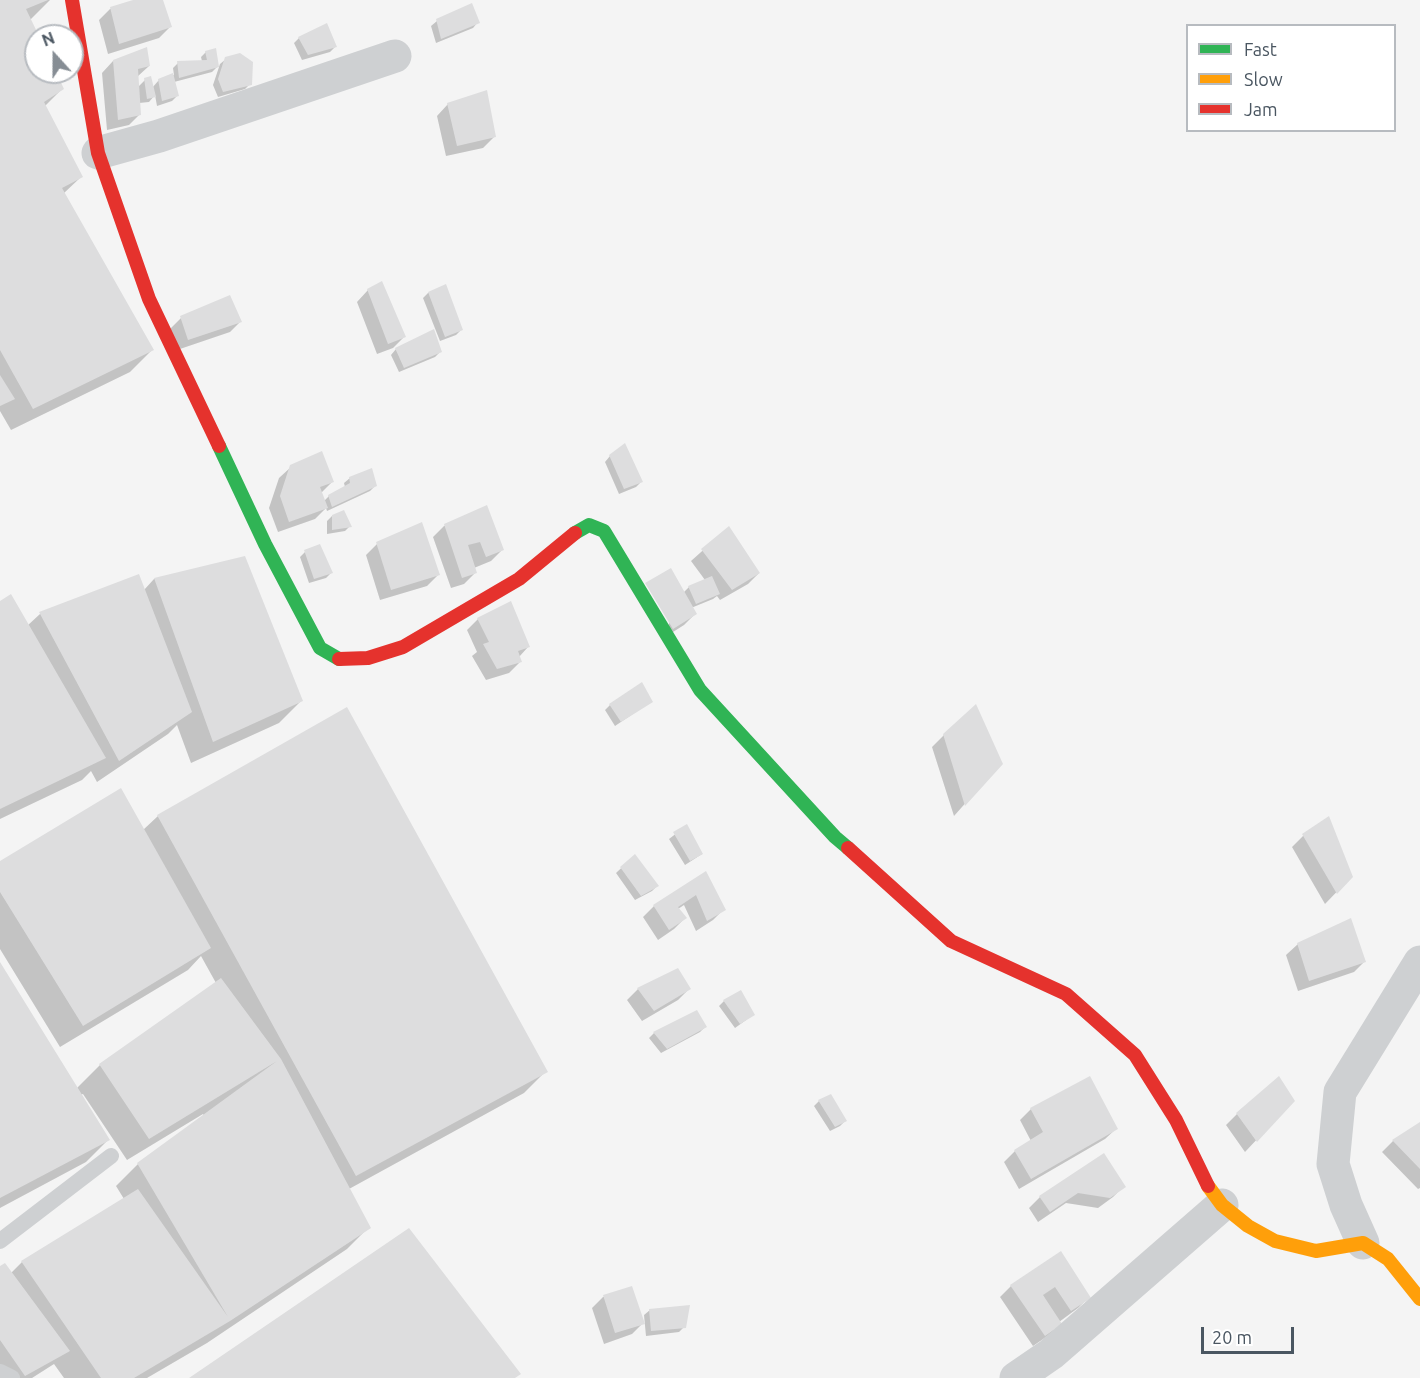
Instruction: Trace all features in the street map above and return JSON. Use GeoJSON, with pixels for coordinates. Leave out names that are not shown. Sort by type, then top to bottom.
{"type":"FeatureCollection","features":[{"type":"Feature","properties":{"kind":"street"},"geometry":{"type":"LineString","coordinates":[[72,0],[98,153],[149,299],[264,544],[320,648],[338,659],[368,658],[403,647],[519,579],[574,534],[589,525],[604,531],[700,690],[835,837],[951,941],[1066,994],[1135,1055],[1176,1120],[1203,1178],[1222,1205],[1248,1226],[1275,1241],[1316,1251],[1363,1243]]}},
{"type":"Feature","properties":{"kind":"street"},"geometry":{"type":"LineString","coordinates":[[98,153],[159,136],[395,56]]}},
{"type":"Feature","properties":{"kind":"street"},"geometry":{"type":"LineString","coordinates":[[1420,963],[1340,1092],[1333,1164],[1346,1205],[1363,1243],[1388,1259],[1420,1299]]}},
{"type":"Feature","properties":{"kind":"street"},"geometry":{"type":"LineString","coordinates":[[1016,1378],[1051,1354],[1222,1205]]}},
{"type":"Feature","properties":{"kind":"lane"},"geometry":{"type":"LineString","coordinates":[[0,1241],[111,1156]]}},
{"type":"Feature","properties":{"kind":"lane"},"geometry":{"type":"LineString","coordinates":[[0,1372],[12,1378]]}},
{"type":"Feature","properties":{"kind":"building"},"geometry":{"type":"Polygon","coordinates":[[[0,0],[48,0],[26,9],[33,24],[24,24],[24,84],[62,84],[64,89],[44,102],[83,177],[62,188],[154,350],[33,409],[0,350],[0,0]]]}},
{"type":"Feature","properties":{"kind":"building"},"geometry":{"type":"Polygon","coordinates":[[[133,0],[163,0],[172,27],[119,44],[110,7],[133,0]]]}},
{"type":"Feature","properties":{"kind":"building"},"geometry":{"type":"Polygon","coordinates":[[[472,3],[480,23],[441,39],[436,19],[472,3]]]}},
{"type":"Feature","properties":{"kind":"building"},"geometry":{"type":"Polygon","coordinates":[[[327,23],[337,47],[308,55],[298,37],[327,23]]]}},
{"type":"Feature","properties":{"kind":"building"},"geometry":{"type":"Polygon","coordinates":[[[147,47],[150,66],[138,69],[141,115],[118,120],[113,60],[147,47]]]}},
{"type":"Feature","properties":{"kind":"building"},"geometry":{"type":"Polygon","coordinates":[[[216,48],[219,67],[179,78],[177,61],[207,60],[205,51],[216,48]]]}},
{"type":"Feature","properties":{"kind":"building"},"geometry":{"type":"Polygon","coordinates":[[[240,53],[253,62],[252,85],[223,92],[218,79],[225,57],[240,53]]]}},
{"type":"Feature","properties":{"kind":"building"},"geometry":{"type":"Polygon","coordinates":[[[173,73],[179,96],[162,101],[158,79],[173,73]]]}},
{"type":"Feature","properties":{"kind":"building"},"geometry":{"type":"Polygon","coordinates":[[[151,76],[156,97],[147,99],[144,78],[151,76]]]}},
{"type":"Feature","properties":{"kind":"building"},"geometry":{"type":"Polygon","coordinates":[[[487,90],[496,137],[457,146],[447,103],[487,90]]]}},
{"type":"Feature","properties":{"kind":"building"},"geometry":{"type":"Polygon","coordinates":[[[382,281],[406,337],[388,344],[367,289],[382,281]]]}},
{"type":"Feature","properties":{"kind":"building"},"geometry":{"type":"Polygon","coordinates":[[[446,284],[463,330],[445,337],[428,292],[446,284]]]}},
{"type":"Feature","properties":{"kind":"building"},"geometry":{"type":"Polygon","coordinates":[[[230,295],[242,322],[188,340],[180,316],[230,295]]]}},
{"type":"Feature","properties":{"kind":"building"},"geometry":{"type":"Polygon","coordinates":[[[434,329],[442,352],[404,368],[395,348],[434,329]]]}},
{"type":"Feature","properties":{"kind":"building"},"geometry":{"type":"Polygon","coordinates":[[[0,375],[15,399],[0,406],[0,375]]]}},
{"type":"Feature","properties":{"kind":"building"},"geometry":{"type":"Polygon","coordinates":[[[625,443],[643,482],[624,489],[609,455],[625,443]]]}},
{"type":"Feature","properties":{"kind":"building"},"geometry":{"type":"Polygon","coordinates":[[[322,451],[334,482],[320,487],[328,508],[289,522],[280,496],[290,465],[322,451]]]}},
{"type":"Feature","properties":{"kind":"building"},"geometry":{"type":"Polygon","coordinates":[[[372,468],[377,486],[332,507],[328,495],[350,483],[349,477],[372,468]]]}},
{"type":"Feature","properties":{"kind":"building"},"geometry":{"type":"Polygon","coordinates":[[[487,505],[504,550],[486,557],[480,542],[468,545],[477,573],[462,578],[444,524],[487,505]]]}},
{"type":"Feature","properties":{"kind":"building"},"geometry":{"type":"Polygon","coordinates":[[[344,510],[352,527],[332,530],[332,515],[344,510]]]}},
{"type":"Feature","properties":{"kind":"building"},"geometry":{"type":"Polygon","coordinates":[[[422,522],[440,575],[391,590],[376,542],[422,522]]]}},
{"type":"Feature","properties":{"kind":"building"},"geometry":{"type":"Polygon","coordinates":[[[729,526],[760,573],[732,590],[701,549],[729,526]]]}},
{"type":"Feature","properties":{"kind":"building"},"geometry":{"type":"Polygon","coordinates":[[[320,544],[333,573],[314,579],[304,550],[320,544]]]}},
{"type":"Feature","properties":{"kind":"building"},"geometry":{"type":"Polygon","coordinates":[[[245,556],[303,701],[213,742],[154,578],[245,556]]]}},
{"type":"Feature","properties":{"kind":"building"},"geometry":{"type":"Polygon","coordinates":[[[671,568],[697,614],[673,629],[645,583],[671,568]]]}},
{"type":"Feature","properties":{"kind":"building"},"geometry":{"type":"Polygon","coordinates":[[[139,574],[192,712],[119,761],[39,612],[139,574]]]}},
{"type":"Feature","properties":{"kind":"building"},"geometry":{"type":"Polygon","coordinates":[[[712,576],[720,594],[696,604],[688,586],[712,576]]]}},
{"type":"Feature","properties":{"kind":"building"},"geometry":{"type":"Polygon","coordinates":[[[11,594],[106,758],[0,809],[0,601],[11,594]]]}},
{"type":"Feature","properties":{"kind":"building"},"geometry":{"type":"Polygon","coordinates":[[[511,601],[530,647],[518,651],[522,662],[497,669],[483,644],[489,642],[477,618],[511,601]]]}},
{"type":"Feature","properties":{"kind":"building"},"geometry":{"type":"Polygon","coordinates":[[[642,682],[653,702],[621,722],[609,704],[642,682]]]}},
{"type":"Feature","properties":{"kind":"building"},"geometry":{"type":"Polygon","coordinates":[[[976,704],[1003,764],[965,806],[943,734],[976,704]]]}},
{"type":"Feature","properties":{"kind":"building"},"geometry":{"type":"Polygon","coordinates":[[[347,707],[548,1072],[356,1176],[157,815],[347,707]]]}},
{"type":"Feature","properties":{"kind":"building"},"geometry":{"type":"Polygon","coordinates":[[[121,788],[211,948],[83,1026],[0,892],[0,861],[121,788]]]}},
{"type":"Feature","properties":{"kind":"building"},"geometry":{"type":"Polygon","coordinates":[[[1329,816],[1353,877],[1337,894],[1302,834],[1329,816]]]}},
{"type":"Feature","properties":{"kind":"building"},"geometry":{"type":"Polygon","coordinates":[[[687,824],[703,854],[690,861],[673,832],[687,824]]]}},
{"type":"Feature","properties":{"kind":"building"},"geometry":{"type":"Polygon","coordinates":[[[635,854],[659,886],[641,896],[620,867],[635,854]]]}},
{"type":"Feature","properties":{"kind":"building"},"geometry":{"type":"Polygon","coordinates":[[[706,871],[726,910],[707,921],[696,895],[678,907],[687,918],[669,930],[653,905],[706,871]]]}},
{"type":"Feature","properties":{"kind":"building"},"geometry":{"type":"Polygon","coordinates":[[[1351,918],[1366,962],[1309,981],[1297,943],[1351,918]]]}},
{"type":"Feature","properties":{"kind":"building"},"geometry":{"type":"Polygon","coordinates":[[[0,962],[110,1140],[0,1198],[0,962]]]}},
{"type":"Feature","properties":{"kind":"building"},"geometry":{"type":"Polygon","coordinates":[[[678,968],[691,989],[654,1011],[637,988],[678,968]]]}},
{"type":"Feature","properties":{"kind":"building"},"geometry":{"type":"Polygon","coordinates":[[[221,978],[281,1059],[371,1228],[230,1321],[134,1378],[101,1378],[21,1261],[138,1189],[228,1317],[137,1163],[277,1061],[149,1139],[99,1064],[221,978]]]}},
{"type":"Feature","properties":{"kind":"building"},"geometry":{"type":"Polygon","coordinates":[[[741,990],[755,1015],[740,1024],[723,1000],[741,990]]]}},
{"type":"Feature","properties":{"kind":"building"},"geometry":{"type":"Polygon","coordinates":[[[697,1010],[707,1027],[667,1049],[653,1032],[697,1010]]]}},
{"type":"Feature","properties":{"kind":"building"},"geometry":{"type":"Polygon","coordinates":[[[1090,1076],[1118,1129],[1031,1179],[1014,1150],[1043,1132],[1030,1108],[1090,1076]]]}},
{"type":"Feature","properties":{"kind":"building"},"geometry":{"type":"Polygon","coordinates":[[[1279,1076],[1295,1101],[1257,1142],[1236,1113],[1279,1076]]]}},
{"type":"Feature","properties":{"kind":"building"},"geometry":{"type":"Polygon","coordinates":[[[831,1094],[847,1121],[835,1127],[818,1100],[831,1094]]]}},
{"type":"Feature","properties":{"kind":"building"},"geometry":{"type":"Polygon","coordinates":[[[1420,1122],[1420,1169],[1392,1140],[1420,1122]]]}},
{"type":"Feature","properties":{"kind":"building"},"geometry":{"type":"Polygon","coordinates":[[[1104,1153],[1126,1187],[1110,1198],[1078,1193],[1050,1212],[1039,1196],[1104,1153]]]}},
{"type":"Feature","properties":{"kind":"building"},"geometry":{"type":"Polygon","coordinates":[[[409,1228],[521,1374],[515,1378],[189,1378],[409,1228]]]}},
{"type":"Feature","properties":{"kind":"building"},"geometry":{"type":"Polygon","coordinates":[[[1061,1251],[1091,1298],[1071,1311],[1055,1287],[1043,1295],[1062,1324],[1045,1336],[1010,1285],[1061,1251]]]}},
{"type":"Feature","properties":{"kind":"building"},"geometry":{"type":"Polygon","coordinates":[[[5,1263],[70,1351],[25,1376],[0,1340],[0,1266],[5,1263]]]}},
{"type":"Feature","properties":{"kind":"building"},"geometry":{"type":"Polygon","coordinates":[[[632,1286],[645,1324],[615,1333],[603,1295],[632,1286]]]}},
{"type":"Feature","properties":{"kind":"building"},"geometry":{"type":"Polygon","coordinates":[[[690,1305],[686,1328],[651,1331],[649,1309],[690,1305]]]}},
{"type":"Feature","properties":{"kind":"traffic: fast"},"geometry":{"type":"LineString","coordinates":[[219,446],[265,544],[320,648],[339,659]]}},
{"type":"Feature","properties":{"kind":"traffic: fast"},"geometry":{"type":"LineString","coordinates":[[575,533],[589,525],[604,531],[700,690],[835,837],[848,848]]}},
{"type":"Feature","properties":{"kind":"traffic: slow"},"geometry":{"type":"LineString","coordinates":[[1208,1186],[1222,1205],[1248,1226],[1275,1241],[1316,1251],[1363,1243],[1388,1259],[1420,1299]]}},
{"type":"Feature","properties":{"kind":"traffic: jam"},"geometry":{"type":"LineString","coordinates":[[72,0],[98,153],[149,299],[219,446]]}},
{"type":"Feature","properties":{"kind":"traffic: jam"},"geometry":{"type":"LineString","coordinates":[[339,659],[368,658],[403,647],[519,579],[575,533]]}},
{"type":"Feature","properties":{"kind":"traffic: jam"},"geometry":{"type":"LineString","coordinates":[[848,848],[951,941],[1066,994],[1135,1055],[1176,1120],[1208,1186]]}}]}
